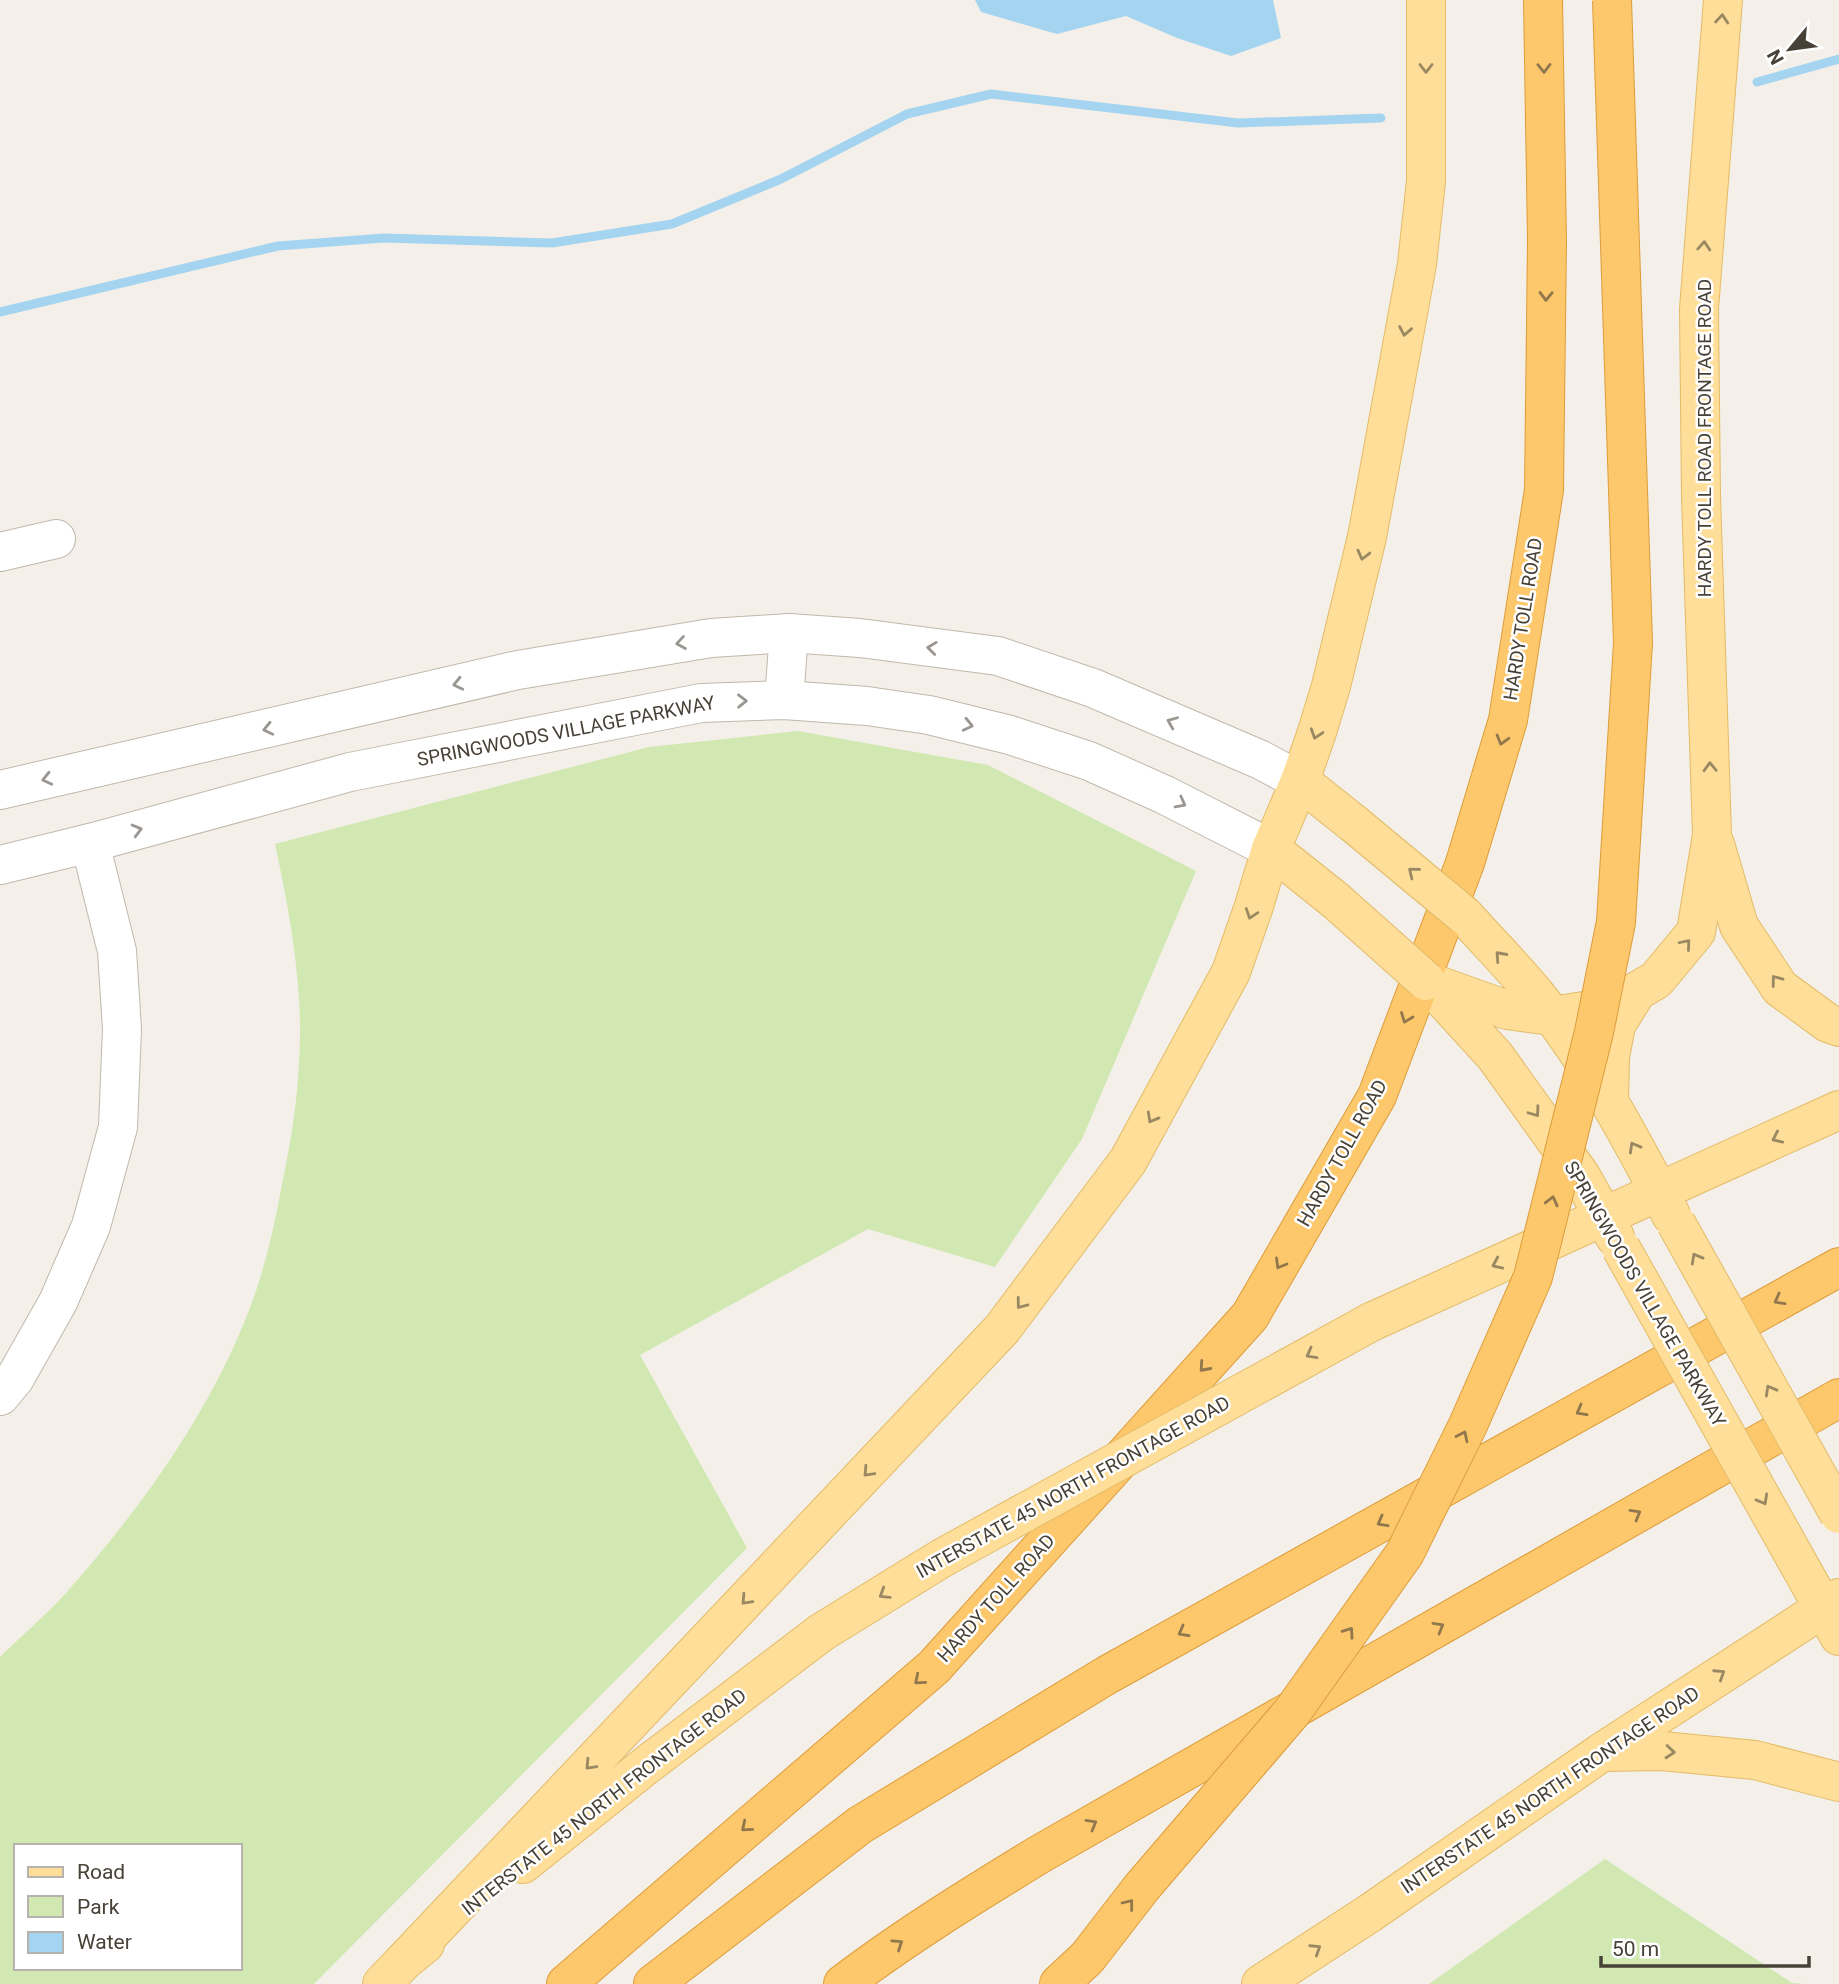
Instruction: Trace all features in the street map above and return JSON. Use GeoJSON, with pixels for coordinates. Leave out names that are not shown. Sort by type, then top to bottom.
{"type":"FeatureCollection","features":[{"type":"Feature","properties":{"kind":"highway","name":"HARDY TOLL ROAD"},"geometry":{"type":"LineString","coordinates":[[566,1984],[934,1667],[1250,1316],[1377,1096],[1465,863],[1508,720],[1544,490],[1547,240],[1543,0]]}},
{"type":"Feature","properties":{"kind":"highway"},"geometry":{"type":"LineString","coordinates":[[1059,1984],[1087,1958],[1142,1887],[1292,1712],[1405,1553],[1468,1424],[1533,1277],[1594,1032],[1616,922],[1633,643],[1612,0]]}},
{"type":"Feature","properties":{"kind":"highway"},"geometry":{"type":"LineString","coordinates":[[653,1984],[860,1825],[1083,1689],[1839,1267]]}},
{"type":"Feature","properties":{"kind":"highway"},"geometry":{"type":"LineString","coordinates":[[843,1984],[951,1909],[1040,1854],[1839,1398]]}},
{"type":"Feature","properties":{"kind":"main road"},"geometry":{"type":"LineString","coordinates":[[393,1972],[1002,1328],[1128,1161],[1230,972],[1271,849],[1300,781],[1331,686],[1367,537],[1417,264],[1426,181],[1426,0]]}},
{"type":"Feature","properties":{"kind":"main road","name":"HARDY TOLL ROAD FRONTAGE ROAD"},"geometry":{"type":"LineString","coordinates":[[1712,835],[1701,496],[1699,309],[1723,0]]}},
{"type":"Feature","properties":{"kind":"main road"},"geometry":{"type":"LineString","coordinates":[[1300,781],[1465,916],[1532,1007],[1609,1102],[1839,1514]]}},
{"type":"Feature","properties":{"kind":"main road"},"geometry":{"type":"LineString","coordinates":[[1426,981],[1532,1007],[1610,1007],[1656,980],[1696,932],[1712,835]]}},
{"type":"Feature","properties":{"kind":"main road"},"geometry":{"type":"LineString","coordinates":[[1712,835],[1739,926],[1780,988],[1828,1023],[1839,1027]]}},
{"type":"Feature","properties":{"kind":"main road","name":"SPRINGWOODS VILLAGE PARKWAY"},"geometry":{"type":"LineString","coordinates":[[1271,849],[1335,900],[1426,981],[1495,1056],[1581,1176],[1788,1545],[1834,1614]]}},
{"type":"Feature","properties":{"kind":"main road"},"geometry":{"type":"LineString","coordinates":[[1609,1102],[1610,1057],[1616,1025],[1637,991]]}},
{"type":"Feature","properties":{"kind":"main road","name":"INTERSTATE 45 NORTH FRONTAGE ROAD"},"geometry":{"type":"LineString","coordinates":[[393,1972],[648,1763],[822,1632],[942,1558],[1371,1322],[1612,1232],[1667,1208],[1839,1110]]}},
{"type":"Feature","properties":{"kind":"main road","name":"INTERSTATE 45 NORTH FRONTAGE ROAD"},"geometry":{"type":"LineString","coordinates":[[1261,1984],[1370,1913],[1602,1752],[1834,1614]]}},
{"type":"Feature","properties":{"kind":"main road"},"geometry":{"type":"LineString","coordinates":[[1602,1752],[1662,1751],[1755,1760],[1839,1782]]}},
{"type":"Feature","properties":{"kind":"street"},"geometry":{"type":"LineString","coordinates":[[0,552],[56,539]]}},
{"type":"Feature","properties":{"kind":"street"},"geometry":{"type":"LineString","coordinates":[[0,790],[518,670],[711,638],[789,633],[860,638],[998,656],[1093,688],[1261,760],[1300,781]]}},
{"type":"Feature","properties":{"kind":"street"},"geometry":{"type":"LineString","coordinates":[[784,700],[789,633]]}},
{"type":"Feature","properties":{"kind":"street","name":"SPRINGWOODS VILLAGE PARKWAY"},"geometry":{"type":"LineString","coordinates":[[0,865],[350,772],[701,702],[784,700],[867,706],[916,713],[1010,734],[1089,761],[1165,795],[1271,849]]}},
{"type":"Feature","properties":{"kind":"street"},"geometry":{"type":"LineString","coordinates":[[335,713],[350,772]]}},
{"type":"Feature","properties":{"kind":"street"},"geometry":{"type":"LineString","coordinates":[[0,1396],[15,1378],[58,1302],[91,1226],[118,1127],[122,1029],[117,951],[90,843]]}},
{"type":"Feature","properties":{"kind":"green space"},"geometry":{"type":"Polygon","coordinates":[[[798,731],[988,765],[1196,871],[1082,1139],[995,1267],[868,1229],[640,1355],[747,1548],[314,1984],[0,1984],[0,1657],[57,1602],[95,1560],[178,1448],[224,1367],[243,1325],[269,1246],[291,1135],[298,1085],[300,1035],[294,949],[275,844],[649,747],[798,731]]]}},
{"type":"Feature","properties":{"kind":"green space"},"geometry":{"type":"Polygon","coordinates":[[[1605,1859],[1792,1983],[1806,1984],[1429,1984],[1605,1859]]]}},
{"type":"Feature","properties":{"kind":"water"},"geometry":{"type":"Polygon","coordinates":[[[975,0],[1273,0],[1281,38],[1231,56],[1177,38],[1126,16],[1057,34],[981,12],[975,0]]]}},
{"type":"Feature","properties":{"kind":"waterway"},"geometry":{"type":"LineString","coordinates":[[1757,82],[1839,59]]}},
{"type":"Feature","properties":{"kind":"waterway"},"geometry":{"type":"LineString","coordinates":[[0,312],[278,246],[384,238],[552,243],[672,224],[781,179],[907,114],[991,94],[1238,123],[1381,118]]}}]}
